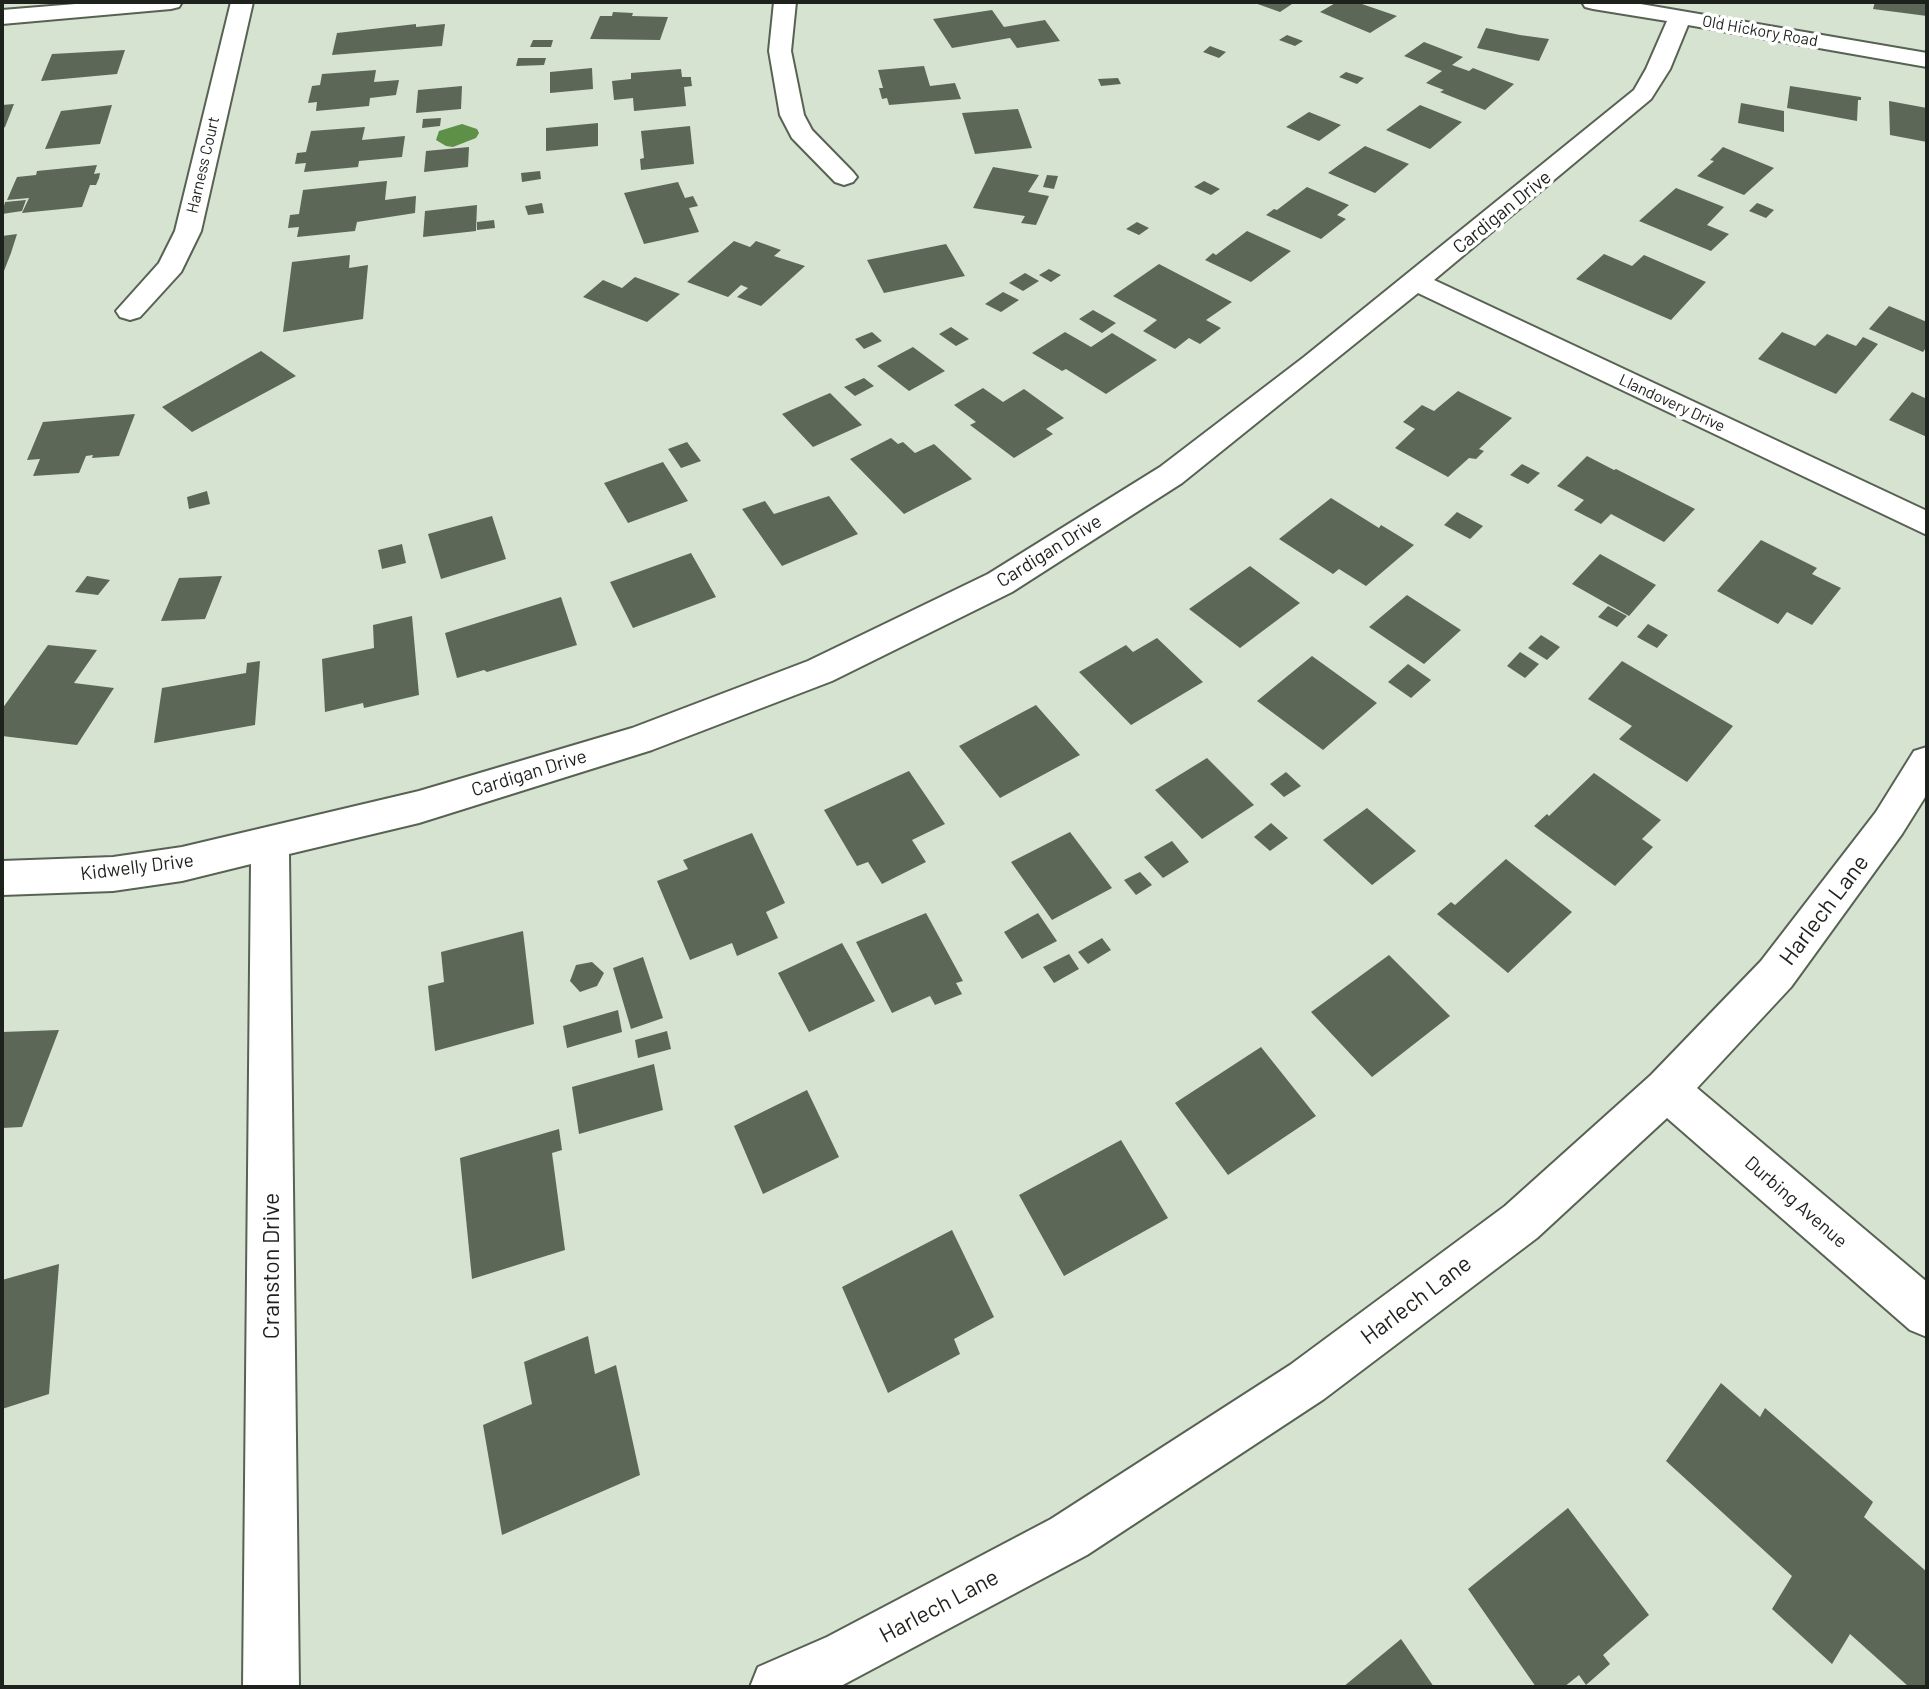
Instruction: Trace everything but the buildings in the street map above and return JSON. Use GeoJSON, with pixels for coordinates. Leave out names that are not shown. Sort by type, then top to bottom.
{"type":"FeatureCollection","features":[{"type":"Feature","properties":{"kind":"street"},"geometry":{"type":"LineString","coordinates":[[2,17],[171,2]]}},
{"type":"Feature","properties":{"kind":"street","name":"Harness Court"},"geometry":{"type":"LineString","coordinates":[[130,311],[171,266],[188,232],[242,2]]}},
{"type":"Feature","properties":{"kind":"street"},"geometry":{"type":"LineString","coordinates":[[785,2],[780,51],[792,115],[802,134],[844,177]]}},
{"type":"Feature","properties":{"kind":"street","name":"Old Hickory Road"},"geometry":{"type":"LineString","coordinates":[[1593,2],[1927,60]]}},
{"type":"Feature","properties":{"kind":"street","name":"Cardigan Drive"},"geometry":{"type":"LineString","coordinates":[[270,844],[419,807],[639,740],[820,671],[988,589],[1171,475],[1416,282],[1643,94],[1658,69],[1680,18]]}},
{"type":"Feature","properties":{"kind":"street","name":"Llandovery Drive"},"geometry":{"type":"LineString","coordinates":[[1416,282],[1927,524]]}},
{"type":"Feature","properties":{"kind":"street","name":"Harlech Lane"},"geometry":{"type":"LineString","coordinates":[[778,1687],[846,1656],[1069,1537],[1307,1382],[1521,1222],[1666,1090],[1776,974],[1889,823],[1927,762]]}},
{"type":"Feature","properties":{"kind":"street","name":"Kidwelly Drive"},"geometry":{"type":"LineString","coordinates":[[2,878],[113,874],[182,864],[270,844]]}},
{"type":"Feature","properties":{"kind":"street","name":"Cranston Drive"},"geometry":{"type":"LineString","coordinates":[[270,844],[271,1687]]}},
{"type":"Feature","properties":{"kind":"street","name":"Durbing Avenue"},"geometry":{"type":"LineString","coordinates":[[1666,1090],[1927,1313]]}},
{"type":"Feature","properties":{"kind":"shaded area"},"geometry":{"type":"Polygon","coordinates":[[[462,124],[477,129],[479,133],[476,138],[453,147],[436,140],[439,131],[462,124]]]}}]}
